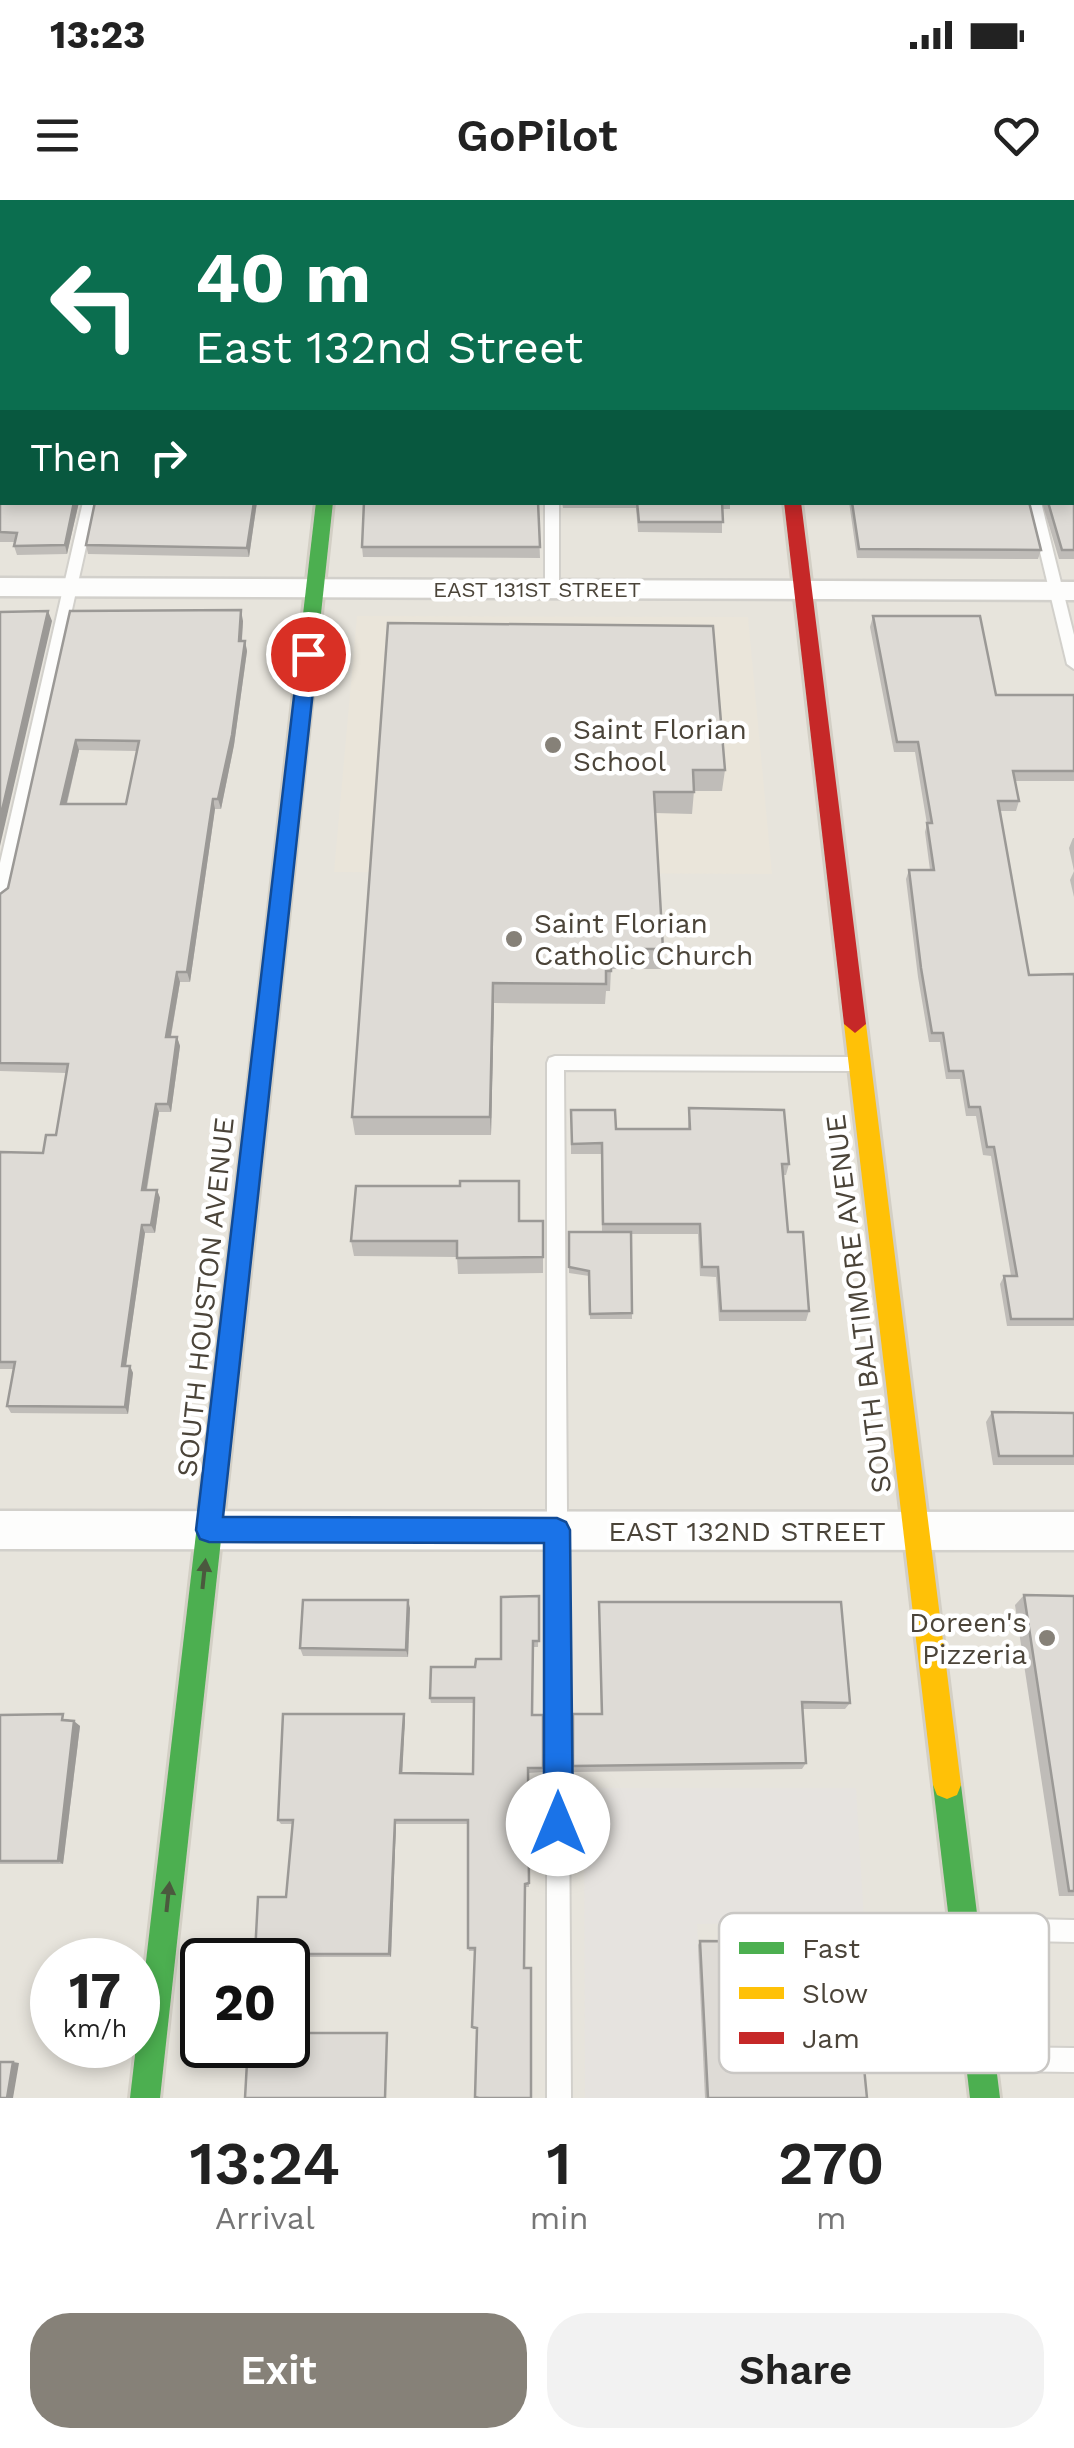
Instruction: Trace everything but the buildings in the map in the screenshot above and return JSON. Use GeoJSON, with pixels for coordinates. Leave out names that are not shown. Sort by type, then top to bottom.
{"type":"FeatureCollection","features":[{"type":"Feature","properties":{"kind":"street","name":"SOUTH HOUSTON AVENUE"},"geometry":{"type":"LineString","coordinates":[[145,2098],[325,505]]}},
{"type":"Feature","properties":{"kind":"street","name":"SOUTH BALTIMORE AVENUE"},"geometry":{"type":"LineString","coordinates":[[792,505],[962,1913]]}},
{"type":"Feature","properties":{"kind":"street","name":"EAST 131ST STREET"},"geometry":{"type":"LineString","coordinates":[[0,587],[1065,591]]}},
{"type":"Feature","properties":{"kind":"street","name":"EAST 132ND STREET"},"geometry":{"type":"LineString","coordinates":[[0,1530],[1074,1531]]}},
{"type":"Feature","properties":{"kind":"street","name":"SOUTH BALTIMORE AVENUE"},"geometry":{"type":"LineString","coordinates":[[981,2073],[984,2098]]}},
{"type":"Feature","properties":{"kind":"lane"},"geometry":{"type":"LineString","coordinates":[[0,897],[89,505]]}},
{"type":"Feature","properties":{"kind":"lane"},"geometry":{"type":"LineString","coordinates":[[552,505],[552,589]]}},
{"type":"Feature","properties":{"kind":"lane"},"geometry":{"type":"LineString","coordinates":[[1035,505],[1065,591],[1074,664]]}},
{"type":"Feature","properties":{"kind":"lane"},"geometry":{"type":"LineString","coordinates":[[559,2098],[556,1063],[859,1064]]}},
{"type":"Feature","properties":{"kind":"lane"},"geometry":{"type":"LineString","coordinates":[[1049,1930],[1074,1930]]}},
{"type":"Feature","properties":{"kind":"lane"},"geometry":{"type":"LineString","coordinates":[[1049,2060],[1074,2060]]}},
{"type":"Feature","properties":{"kind":"shaded area"},"geometry":{"type":"Polygon","coordinates":[[[0,505],[1074,505],[1074,2098],[0,2098],[0,505]]]}},
{"type":"Feature","properties":{"kind":"shaded area","name":"Saint Florian School"},"geometry":{"type":"Polygon","coordinates":[[[357,616],[748,617],[772,874],[334,872],[357,616]]]}},
{"type":"Feature","properties":{"kind":"shaded area"},"geometry":{"type":"Polygon","coordinates":[[[584,1788],[856,1788],[863,1913],[719,1913],[719,1924],[697,1924],[707,2098],[585,2098],[584,1788]]]}},
{"type":"Feature","properties":{"kind":"traffic: fast"},"geometry":{"type":"LineString","coordinates":[[283,874],[325,505]]}},
{"type":"Feature","properties":{"kind":"traffic: fast"},"geometry":{"type":"LineString","coordinates":[[145,2098],[233,1320]]}},
{"type":"Feature","properties":{"kind":"traffic: fast"},"geometry":{"type":"LineString","coordinates":[[947,1785],[963,1913]]}},
{"type":"Feature","properties":{"kind":"traffic: fast"},"geometry":{"type":"LineString","coordinates":[[982,2073],[985,2098]]}},
{"type":"Feature","properties":{"kind":"traffic: slow"},"geometry":{"type":"LineString","coordinates":[[855,1024],[947,1785]]}},
{"type":"Feature","properties":{"kind":"traffic: jam"},"geometry":{"type":"LineString","coordinates":[[792,505],[855,1024]]}},
{"type":"Feature","properties":{"kind":"traffic: jam"},"geometry":{"type":"LineString","coordinates":[[233,1320],[283,874]]}},
{"type":"Feature","properties":{"kind":"place","name":"Saint Florian School"},"geometry":{"type":"Point","coordinates":[553,745]}},
{"type":"Feature","properties":{"kind":"place","name":"Saint Florian Catholic Church"},"geometry":{"type":"Point","coordinates":[514,939]}},
{"type":"Feature","properties":{"kind":"place","name":"Doreen's Pizzeria"},"geometry":{"type":"Point","coordinates":[1047,1638]}},
{"type":"Feature","properties":{"kind":"route"},"geometry":{"type":"LineString","coordinates":[[308,654],[209,1530],[557,1530],[558,1824]]}}]}
